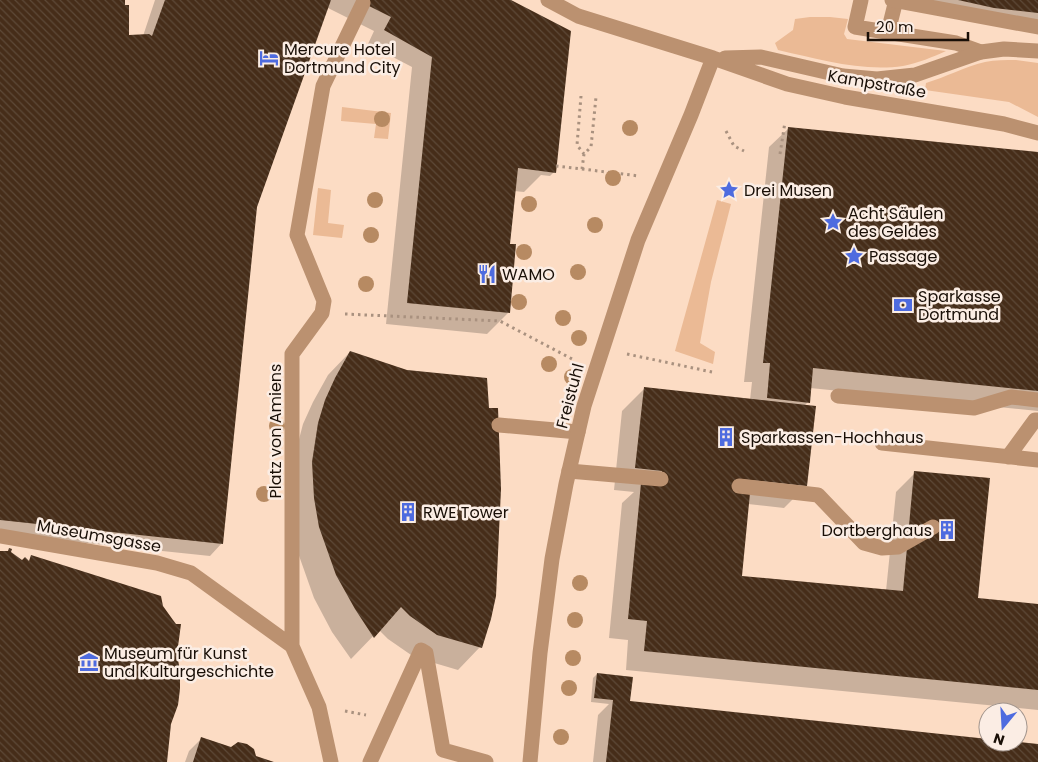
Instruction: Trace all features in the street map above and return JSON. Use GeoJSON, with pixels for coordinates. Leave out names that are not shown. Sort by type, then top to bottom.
{"type":"FeatureCollection","features":[{"type":"Feature","properties":{"kind":"street","name":"Kampstraße"},"geometry":{"type":"LineString","coordinates":[[548,0],[578,16],[714,58],[787,84],[835,95],[1004,124],[1038,133]]}},
{"type":"Feature","properties":{"kind":"street","name":"Kampstraße"},"geometry":{"type":"LineString","coordinates":[[861,0],[855,27],[956,43],[981,52]]}},
{"type":"Feature","properties":{"kind":"street"},"geometry":{"type":"LineString","coordinates":[[888,32],[895,0],[1038,27]]}},
{"type":"Feature","properties":{"kind":"street"},"geometry":{"type":"LineString","coordinates":[[322,313],[324,301],[297,236],[323,86],[362,3]]}},
{"type":"Feature","properties":{"kind":"street","name":"Kampstraße"},"geometry":{"type":"LineString","coordinates":[[714,58],[761,57],[843,76],[877,79],[915,75],[981,52],[1004,49],[1038,51]]}},
{"type":"Feature","properties":{"kind":"street","name":"Freistuhl"},"geometry":{"type":"LineString","coordinates":[[530,762],[543,624],[552,559],[584,406],[601,348],[638,240],[714,58]]}},
{"type":"Feature","properties":{"kind":"street","name":"Platz von Amiens"},"geometry":{"type":"LineString","coordinates":[[322,313],[292,354],[292,646],[319,707],[331,762]]}},
{"type":"Feature","properties":{"kind":"street"},"geometry":{"type":"LineString","coordinates":[[838,396],[974,408],[1011,397],[1038,400]]}},
{"type":"Feature","properties":{"kind":"street"},"geometry":{"type":"LineString","coordinates":[[1008,457],[1035,420],[1038,420]]}},
{"type":"Feature","properties":{"kind":"street"},"geometry":{"type":"LineString","coordinates":[[499,424],[578,432]]}},
{"type":"Feature","properties":{"kind":"street"},"geometry":{"type":"LineString","coordinates":[[882,443],[1038,460]]}},
{"type":"Feature","properties":{"kind":"street"},"geometry":{"type":"LineString","coordinates":[[569,472],[661,479]]}},
{"type":"Feature","properties":{"kind":"street"},"geometry":{"type":"LineString","coordinates":[[739,486],[818,495],[864,543],[882,548],[898,547],[933,527]]}},
{"type":"Feature","properties":{"kind":"street","name":"Museumsgasse"},"geometry":{"type":"LineString","coordinates":[[0,536],[157,563],[191,573],[292,646]]}},
{"type":"Feature","properties":{"kind":"street"},"geometry":{"type":"LineString","coordinates":[[370,762],[420,650],[426,653],[443,750],[486,762]]}},
{"type":"Feature","properties":{"kind":"path"},"geometry":{"type":"LineString","coordinates":[[581,96],[576,146],[584,154]]}},
{"type":"Feature","properties":{"kind":"path"},"geometry":{"type":"LineString","coordinates":[[582,169],[584,154],[591,147],[596,97]]}},
{"type":"Feature","properties":{"kind":"path"},"geometry":{"type":"LineString","coordinates":[[780,154],[785,122]]}},
{"type":"Feature","properties":{"kind":"path"},"geometry":{"type":"LineString","coordinates":[[726,132],[734,146],[744,151]]}},
{"type":"Feature","properties":{"kind":"path"},"geometry":{"type":"LineString","coordinates":[[556,166],[640,176]]}},
{"type":"Feature","properties":{"kind":"path"},"geometry":{"type":"LineString","coordinates":[[322,313],[500,321],[582,364]]}},
{"type":"Feature","properties":{"kind":"path"},"geometry":{"type":"LineString","coordinates":[[601,348],[712,372]]}},
{"type":"Feature","properties":{"kind":"shaded area"},"geometry":{"type":"Polygon","coordinates":[[[810,17],[848,19],[844,34],[847,39],[946,51],[931,58],[903,66],[872,67],[840,64],[778,50],[775,43],[793,30],[795,19],[810,17]]]}},
{"type":"Feature","properties":{"kind":"shaded area"},"geometry":{"type":"Polygon","coordinates":[[[1016,60],[1038,63],[1038,117],[1009,102],[925,90],[926,83],[977,64],[989,61],[1016,60]]]}},
{"type":"Feature","properties":{"kind":"shaded area"},"geometry":{"type":"Polygon","coordinates":[[[342,107],[391,113],[388,139],[374,138],[376,124],[341,121],[342,107]]]}},
{"type":"Feature","properties":{"kind":"shaded area"},"geometry":{"type":"Polygon","coordinates":[[[318,188],[331,190],[328,223],[344,225],[342,238],[313,235],[318,188]]]}},
{"type":"Feature","properties":{"kind":"shaded area"},"geometry":{"type":"Polygon","coordinates":[[[717,200],[731,204],[711,282],[700,343],[715,352],[713,364],[675,351],[717,200]]]}},
{"type":"Feature","properties":{"kind":"building"},"geometry":{"type":"Polygon","coordinates":[[[0,0],[125,0],[125,5],[129,5],[129,35],[149,34],[152,36],[165,0],[331,0],[257,207],[223,544],[0,520],[0,0]]]}},
{"type":"Feature","properties":{"kind":"building"},"geometry":{"type":"Polygon","coordinates":[[[357,0],[511,0],[571,31],[556,173],[518,168],[510,244],[516,244],[510,313],[407,303],[432,57],[384,30],[391,17],[357,0]]]}},
{"type":"Feature","properties":{"kind":"building"},"geometry":{"type":"Polygon","coordinates":[[[958,0],[1038,0],[1038,13],[994,8],[958,0]]]}},
{"type":"Feature","properties":{"kind":"building","name":"Sparkasse Dortmund"},"geometry":{"type":"Polygon","coordinates":[[[788,127],[1038,152],[1038,391],[813,368],[810,403],[767,398],[770,363],[763,363],[788,127]]]}},
{"type":"Feature","properties":{"kind":"building","name":"RWE Tower"},"geometry":{"type":"Polygon","coordinates":[[[350,351],[407,370],[487,378],[489,408],[498,408],[501,489],[496,596],[482,648],[437,635],[410,616],[401,607],[374,638],[336,575],[319,527],[314,498],[312,462],[318,423],[325,400],[350,351]]]}},
{"type":"Feature","properties":{"kind":"building"},"geometry":{"type":"Polygon","coordinates":[[[644,387],[816,406],[807,486],[740,479],[750,493],[742,576],[903,591],[914,471],[990,478],[978,598],[1038,604],[1038,690],[644,651],[647,621],[628,619],[641,483],[660,485],[662,471],[635,468],[644,387]]]}},
{"type":"Feature","properties":{"kind":"building","name":"Museum für Kunst und Kulturgeschichte"},"geometry":{"type":"Polygon","coordinates":[[[9,548],[12,549],[11,552],[22,560],[25,557],[29,561],[31,555],[161,596],[163,606],[173,620],[176,624],[181,624],[177,654],[180,671],[180,689],[178,705],[171,724],[167,762],[0,762],[0,551],[8,551],[9,548]]]}},
{"type":"Feature","properties":{"kind":"building"},"geometry":{"type":"Polygon","coordinates":[[[597,673],[633,677],[630,701],[978,738],[978,752],[1028,752],[1028,743],[1038,744],[1038,762],[606,762],[613,700],[594,698],[597,673]]]}},
{"type":"Feature","properties":{"kind":"building"},"geometry":{"type":"Polygon","coordinates":[[[201,737],[231,747],[238,742],[247,744],[254,749],[256,756],[274,762],[193,762],[201,737]]]}},
{"type":"Feature","properties":{"kind":"place","name":"Mercure Hotel Dortmund City"},"geometry":{"type":"Point","coordinates":[269,58]}},
{"type":"Feature","properties":{"kind":"place","name":"Drei Musen"},"geometry":{"type":"Point","coordinates":[729,190]}},
{"type":"Feature","properties":{"kind":"place","name":"Acht Säulen des Geldes"},"geometry":{"type":"Point","coordinates":[833,222]}},
{"type":"Feature","properties":{"kind":"place","name":"Passage"},"geometry":{"type":"Point","coordinates":[854,256]}},
{"type":"Feature","properties":{"kind":"place","name":"WAMO"},"geometry":{"type":"Point","coordinates":[487,274]}},
{"type":"Feature","properties":{"kind":"place","name":"Sparkasse Dortmund"},"geometry":{"type":"Point","coordinates":[903,305]}},
{"type":"Feature","properties":{"kind":"place","name":"Sparkassen-Hochhaus"},"geometry":{"type":"Point","coordinates":[726,437]}},
{"type":"Feature","properties":{"kind":"place","name":"RWE Tower"},"geometry":{"type":"Point","coordinates":[408,512]}},
{"type":"Feature","properties":{"kind":"place","name":"Dortberghaus"},"geometry":{"type":"Point","coordinates":[947,530]}},
{"type":"Feature","properties":{"kind":"place","name":"Museum für Kunst und Kulturgeschichte"},"geometry":{"type":"Point","coordinates":[89,662]}}]}
